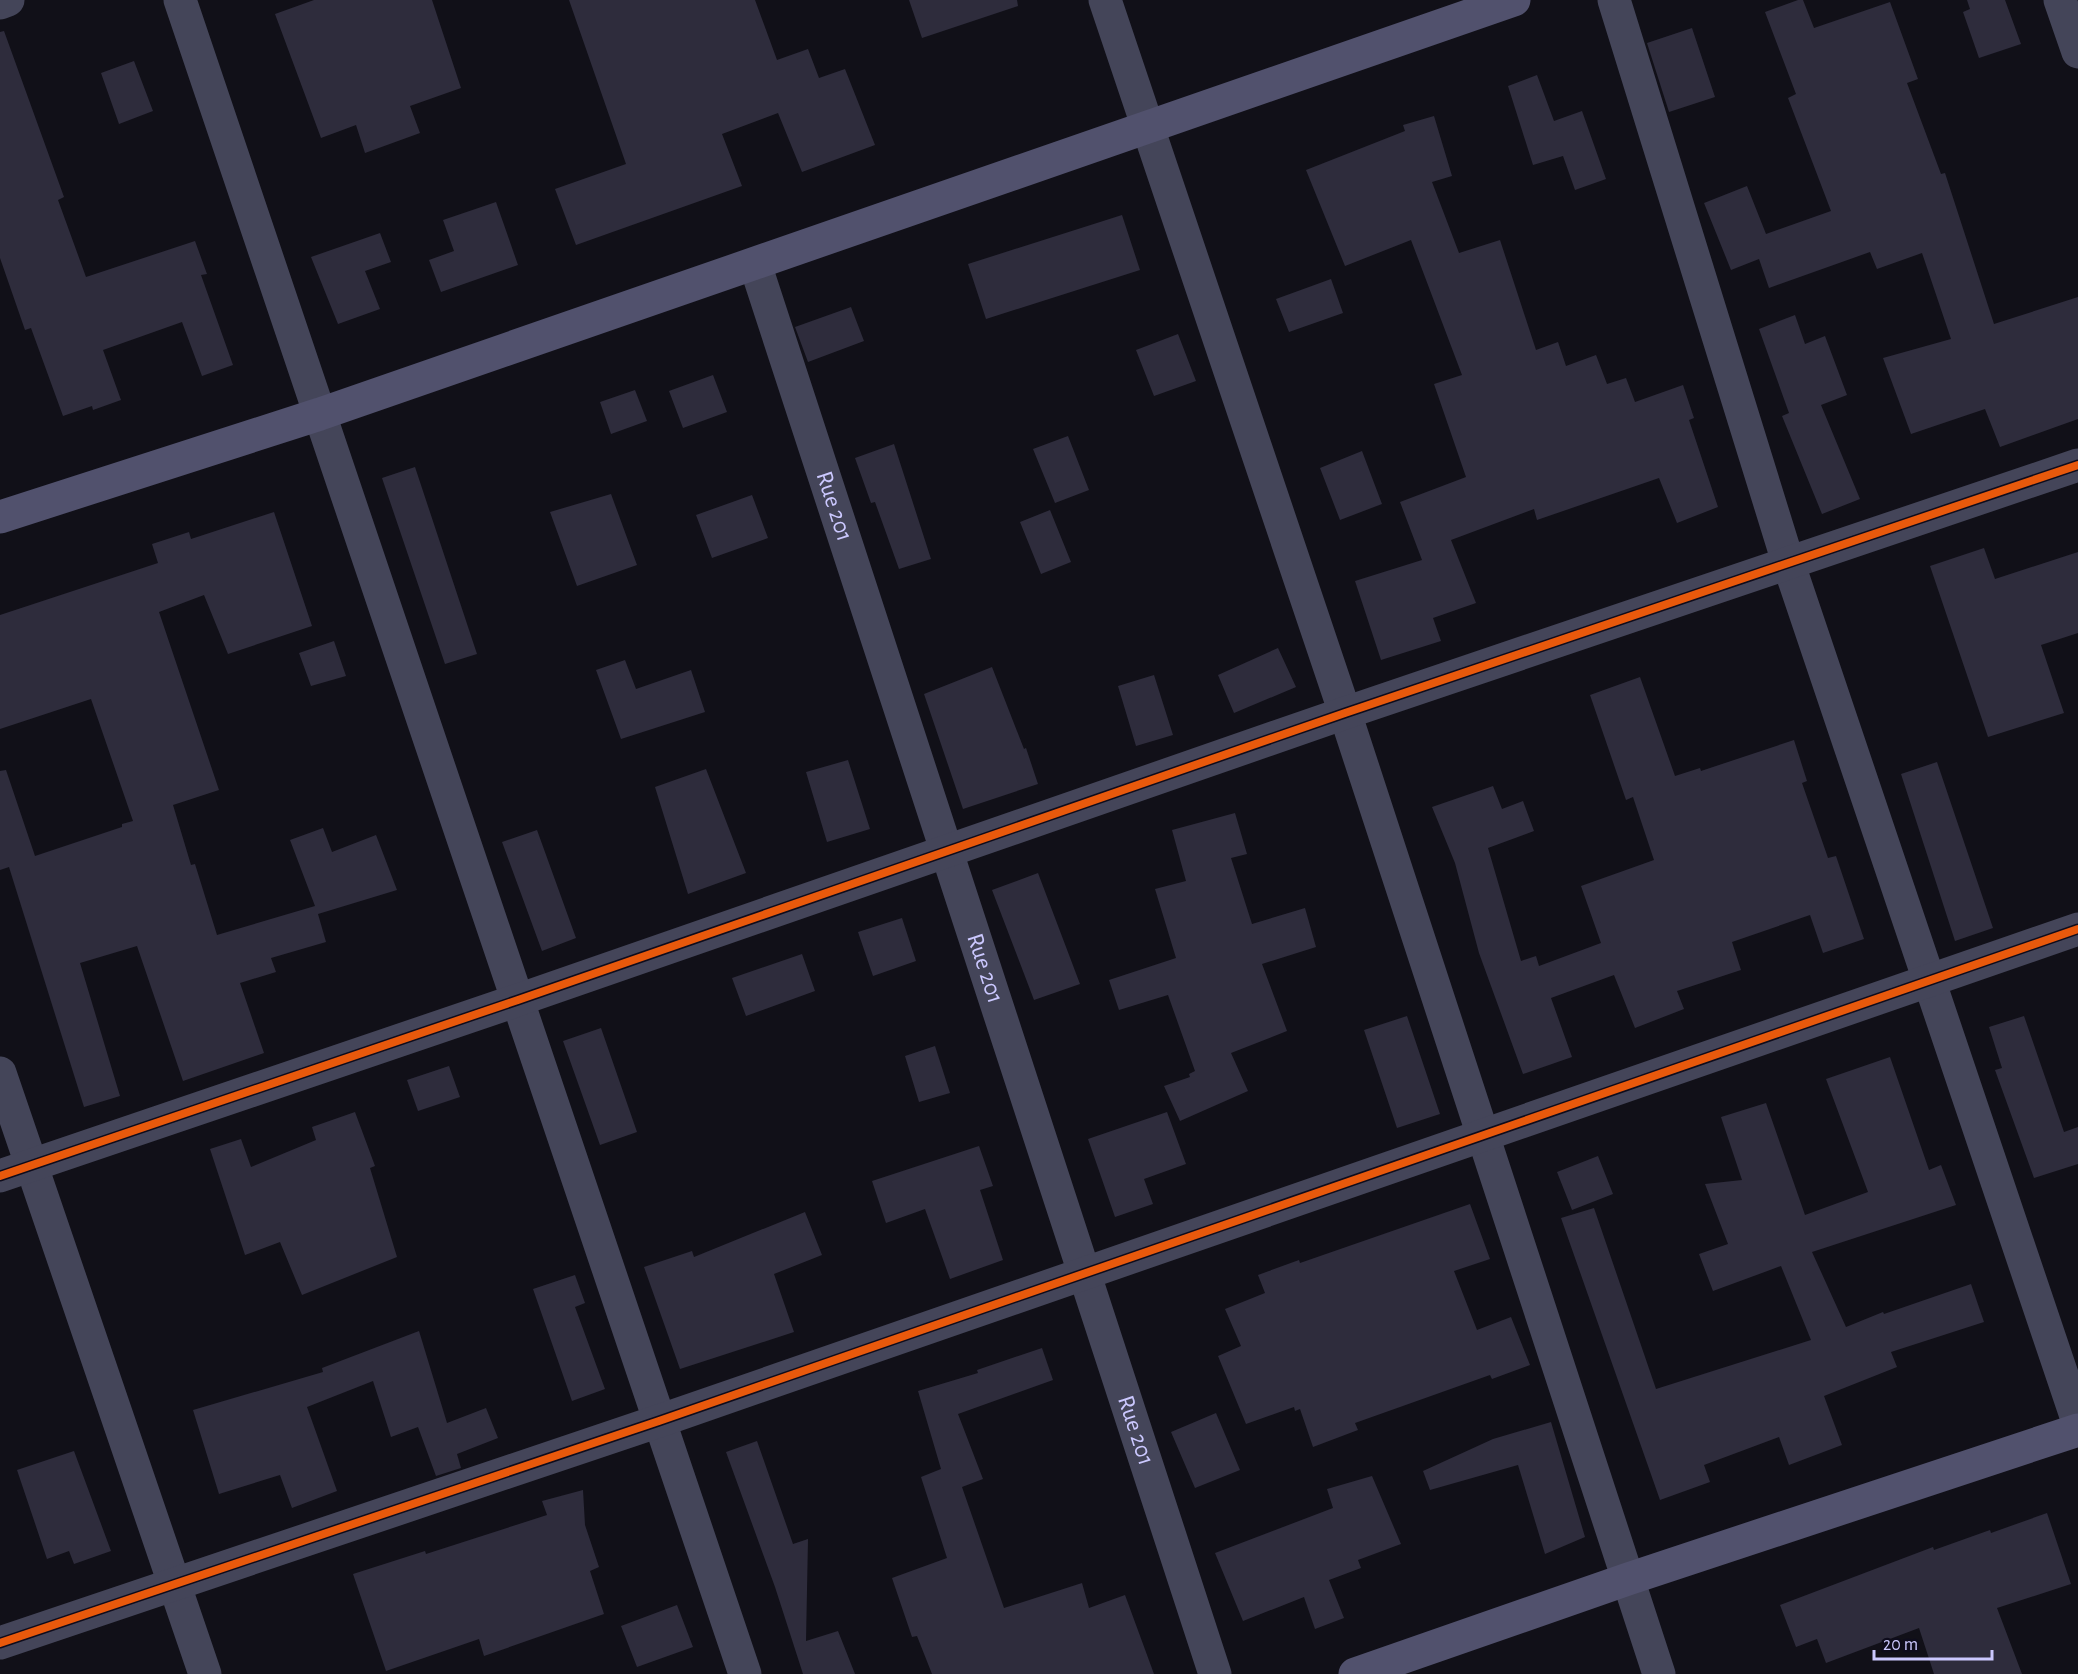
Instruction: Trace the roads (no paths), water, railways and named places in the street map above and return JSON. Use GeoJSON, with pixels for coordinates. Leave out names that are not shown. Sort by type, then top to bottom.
{"type":"FeatureCollection","features":[{"type":"Feature","properties":{"kind":"street"},"geometry":{"type":"LineString","coordinates":[[0,3],[8,0]]}},
{"type":"Feature","properties":{"kind":"street"},"geometry":{"type":"LineString","coordinates":[[180,0],[745,1674]]}},
{"type":"Feature","properties":{"kind":"street"},"geometry":{"type":"LineString","coordinates":[[1105,0],[1344,713],[1659,1674]]}},
{"type":"Feature","properties":{"kind":"street"},"geometry":{"type":"LineString","coordinates":[[0,517],[320,414],[1514,0]]}},
{"type":"Feature","properties":{"kind":"street"},"geometry":{"type":"LineString","coordinates":[[1614,0],[1788,562],[2078,1422]]}},
{"type":"Feature","properties":{"kind":"street"},"geometry":{"type":"LineString","coordinates":[[2060,0],[2078,52]]}},
{"type":"Feature","properties":{"kind":"street","name":"Rue 201"},"geometry":{"type":"LineString","coordinates":[[755,264],[1215,1674]]}},
{"type":"Feature","properties":{"kind":"street"},"geometry":{"type":"LineString","coordinates":[[0,1176],[518,1000],[1344,713],[2078,465]]}},
{"type":"Feature","properties":{"kind":"street"},"geometry":{"type":"LineString","coordinates":[[0,1643],[659,1421],[2078,929]]}},
{"type":"Feature","properties":{"kind":"street"},"geometry":{"type":"LineString","coordinates":[[0,1072],[205,1674]]}},
{"type":"Feature","properties":{"kind":"street"},"geometry":{"type":"LineString","coordinates":[[1355,1674],[2078,1430]]}}]}
